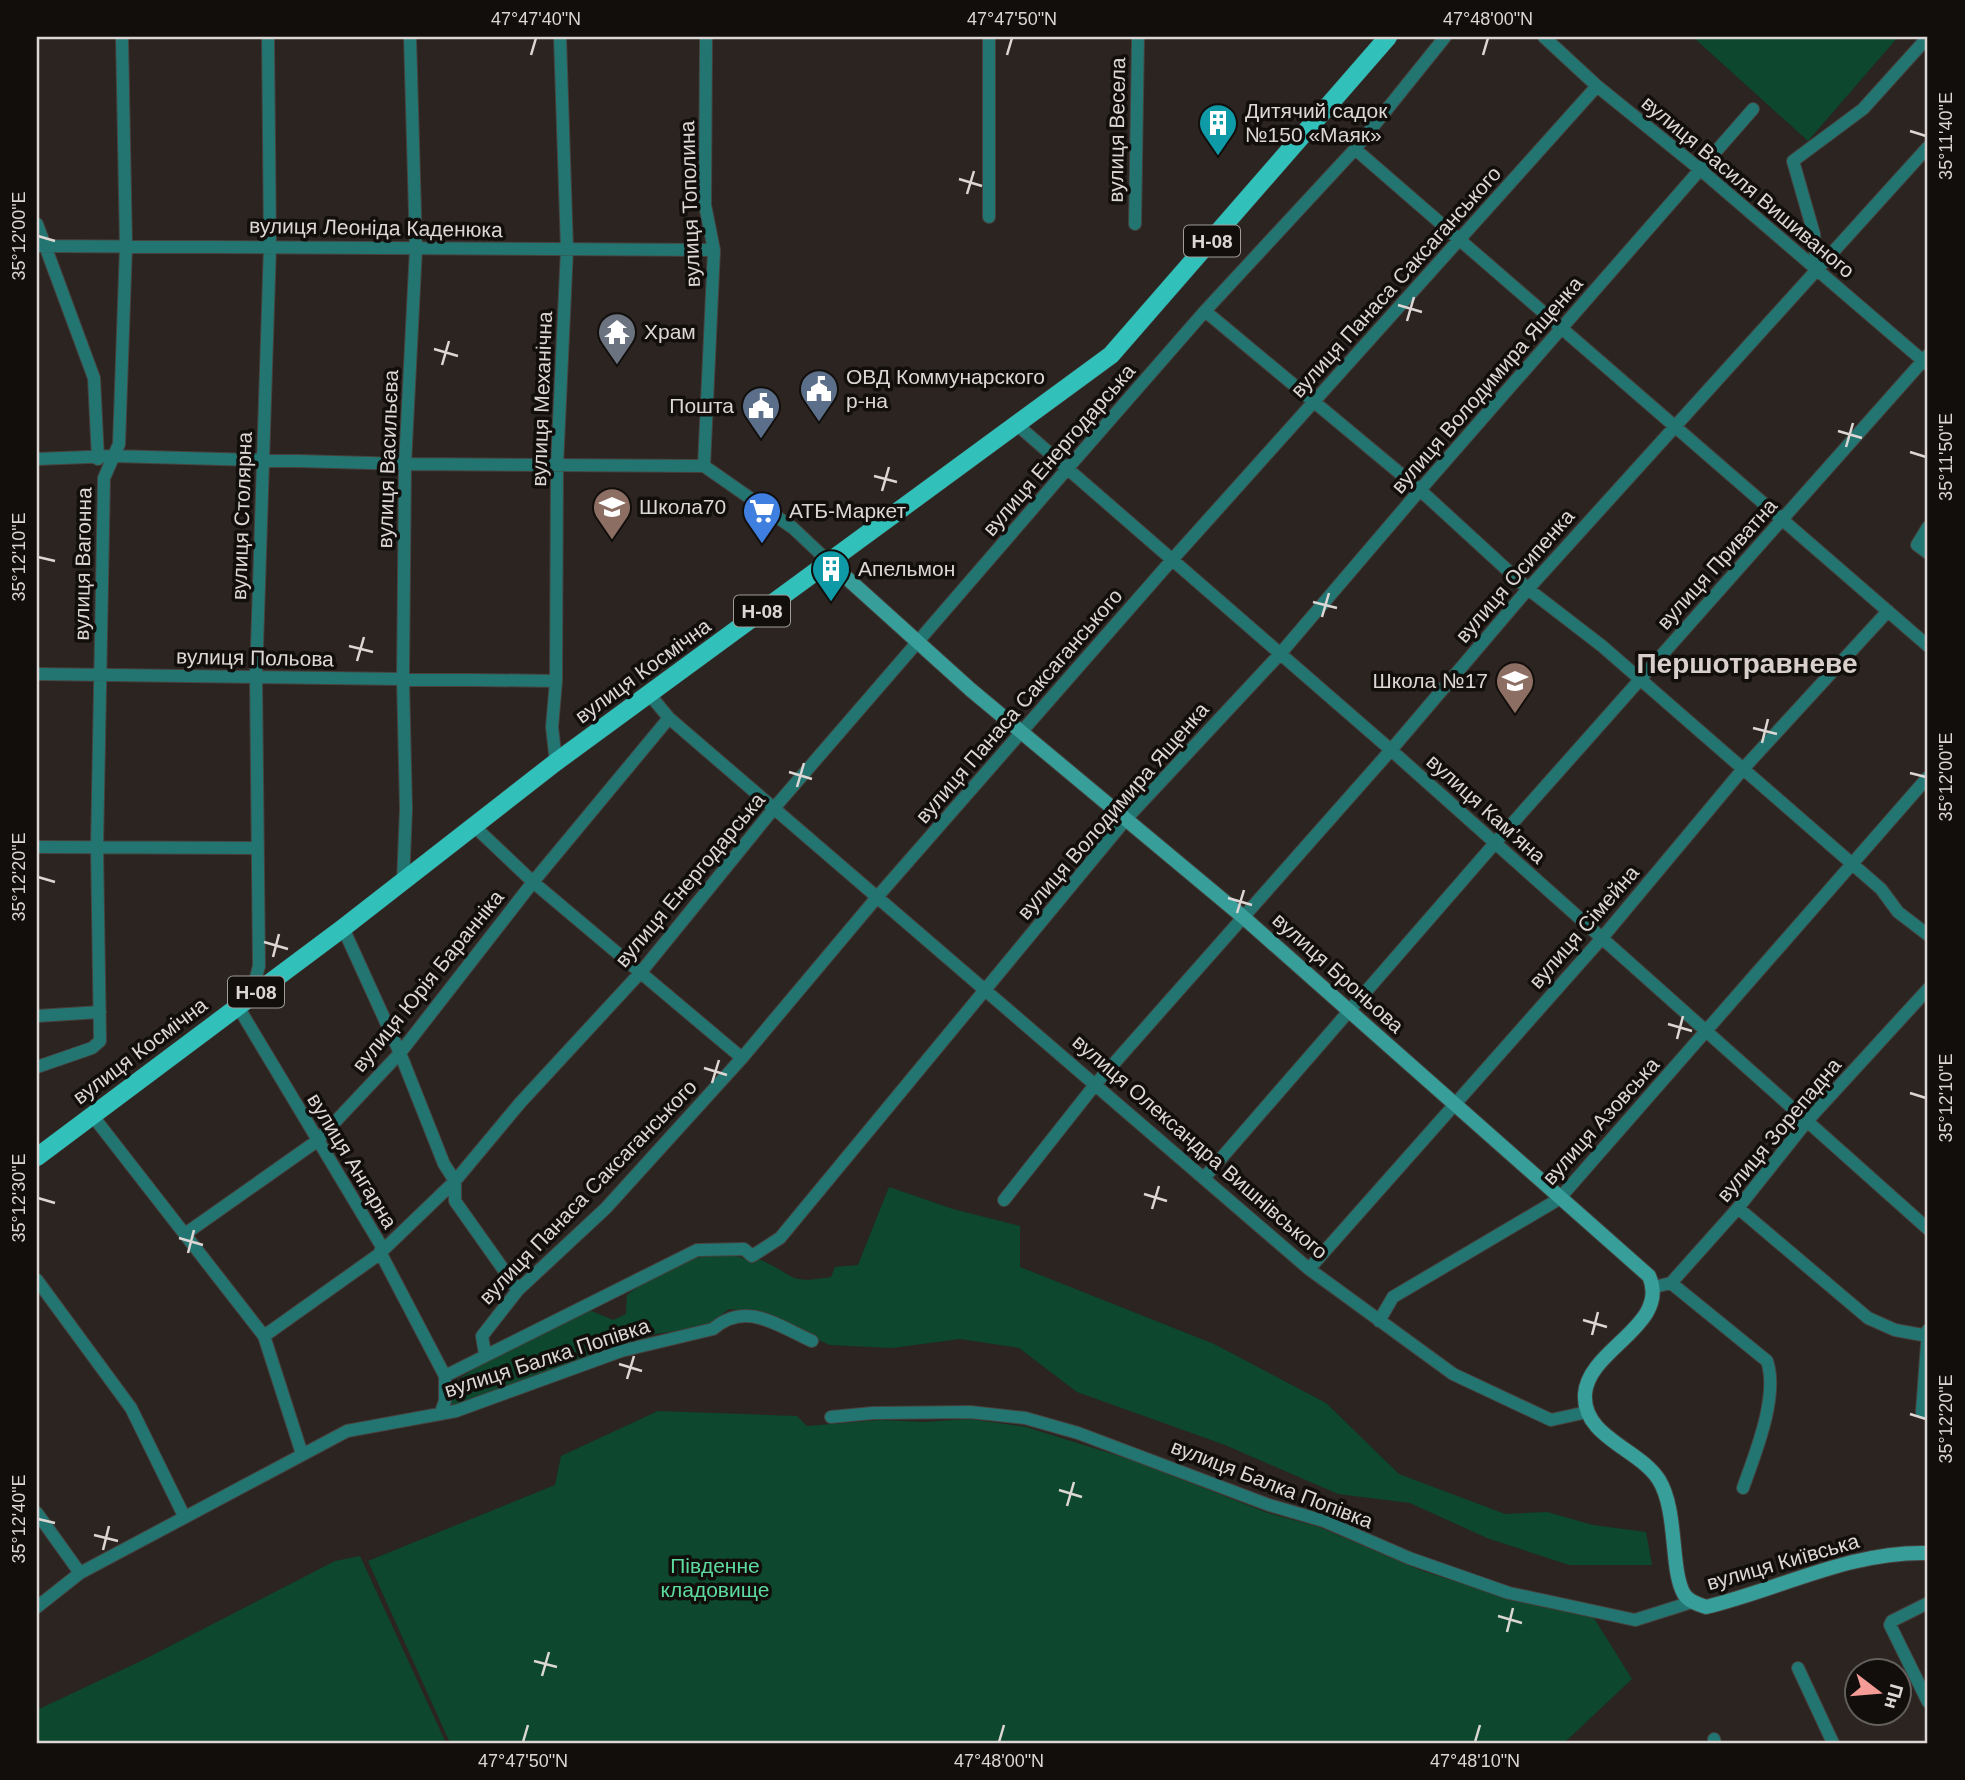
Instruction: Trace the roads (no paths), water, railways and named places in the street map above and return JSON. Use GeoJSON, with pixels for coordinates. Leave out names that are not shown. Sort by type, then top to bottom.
{"type":"FeatureCollection","features":[{"type":"Feature","properties":{"kind":"main road","name":"вулиця Космічна"},"geometry":{"type":"LineString","coordinates":[[37,1157],[343,928],[556,762],[1015,423],[1091,370],[1126,341],[1388,37]]}},
{"type":"Feature","properties":{"kind":"street","name":"вулиця Вагонна"},"geometry":{"type":"LineString","coordinates":[[37,1068],[97,1046],[100,1012],[97,847],[104,478],[119,444],[127,246],[122,37]]}},
{"type":"Feature","properties":{"kind":"street","name":"вулиця Столярна"},"geometry":{"type":"LineString","coordinates":[[244,1001],[259,966],[256,677],[270,246],[268,37]]}},
{"type":"Feature","properties":{"kind":"street","name":"вулиця Васильєва"},"geometry":{"type":"LineString","coordinates":[[403,882],[406,808],[403,679],[405,464],[416,248],[410,37]]}},
{"type":"Feature","properties":{"kind":"street","name":"вулиця Механічна"},"geometry":{"type":"LineString","coordinates":[[556,762],[552,727],[556,681],[557,465],[567,249],[560,37]]}},
{"type":"Feature","properties":{"kind":"street","name":"вулиця Тополина"},"geometry":{"type":"LineString","coordinates":[[704,467],[714,250],[705,205],[706,37]]}},
{"type":"Feature","properties":{"kind":"street"},"geometry":{"type":"LineString","coordinates":[[989,37],[989,217]]}},
{"type":"Feature","properties":{"kind":"street","name":"вулиця Весела"},"geometry":{"type":"LineString","coordinates":[[1135,224],[1138,37]]}},
{"type":"Feature","properties":{"kind":"street","name":"вулиця Енергодарська"},"geometry":{"type":"LineString","coordinates":[[264,1336],[380,1252],[455,1181],[520,1102],[641,972],[775,807],[1067,469],[1205,311],[1355,149],[1445,37]]}},
{"type":"Feature","properties":{"kind":"street","name":"вулиця Василя Вишиваного"},"geometry":{"type":"LineString","coordinates":[[1544,37],[1597,86],[1927,360]]}},
{"type":"Feature","properties":{"kind":"street"},"geometry":{"type":"LineString","coordinates":[[1818,270],[1814,234],[1793,161],[1863,109],[1928,37]]}},
{"type":"Feature","properties":{"kind":"street","name":"вулиця Панаса Саксаганського"},"geometry":{"type":"LineString","coordinates":[[485,1354],[482,1336],[518,1290],[606,1208],[742,1058],[878,896],[1171,561],[1597,86]]}},
{"type":"Feature","properties":{"kind":"street","name":"вулиця Володимира Ященка"},"geometry":{"type":"LineString","coordinates":[[445,1376],[697,1250],[744,1249],[752,1256],[780,1238],[1127,818],[1280,654],[1562,327],[1702,171],[1753,109]]}},
{"type":"Feature","properties":{"kind":"street","name":"вулиця Осипенка"},"geometry":{"type":"LineString","coordinates":[[1004,1200],[1094,1086],[1391,750],[1528,589],[1928,147]]}},
{"type":"Feature","properties":{"kind":"street"},"geometry":{"type":"LineString","coordinates":[[1355,149],[1928,646]]}},
{"type":"Feature","properties":{"kind":"street"},"geometry":{"type":"LineString","coordinates":[[37,224],[42,246],[94,378],[98,459]]}},
{"type":"Feature","properties":{"kind":"street","name":"вулиця Леоніда Каденюка"},"geometry":{"type":"LineString","coordinates":[[42,246],[714,250]]}},
{"type":"Feature","properties":{"kind":"street"},"geometry":{"type":"LineString","coordinates":[[1205,311],[1420,490],[1528,589],[1602,646],[1881,889],[1898,912],[1928,935]]}},
{"type":"Feature","properties":{"kind":"street","name":"вулиця Приватна"},"geometry":{"type":"LineString","coordinates":[[1204,1178],[1639,680],[1927,360]]}},
{"type":"Feature","properties":{"kind":"street","name":"вулиця Кам’яна"},"geometry":{"type":"LineString","coordinates":[[1015,423],[1391,750],[1928,1229]]}},
{"type":"Feature","properties":{"kind":"street"},"geometry":{"type":"LineString","coordinates":[[37,459],[98,459],[113,456],[405,464],[704,467],[793,528],[828,561]]}},
{"type":"Feature","properties":{"kind":"street"},"geometry":{"type":"LineString","coordinates":[[1928,527],[1917,545],[1928,553]]}},
{"type":"Feature","properties":{"kind":"street","name":"вулиця Броньова"},"geometry":{"type":"LineString","coordinates":[[828,561],[917,643],[1127,818],[1349,1010],[1649,1276],[1654,1287]]}},
{"type":"Feature","properties":{"kind":"street","name":"вулиця Сімейна"},"geometry":{"type":"LineString","coordinates":[[1309,1269],[1602,938],[1743,769],[1888,611]]}},
{"type":"Feature","properties":{"kind":"street","name":"вулиця Польова"},"geometry":{"type":"LineString","coordinates":[[37,674],[556,681]]}},
{"type":"Feature","properties":{"kind":"street","name":"вулиця Олександра Вишнівського"},"geometry":{"type":"LineString","coordinates":[[650,695],[669,718],[986,988],[1094,1086],[1309,1269],[1454,1374],[1551,1420],[1587,1412]]}},
{"type":"Feature","properties":{"kind":"street","name":"вулиця Юрія Баранніка"},"geometry":{"type":"LineString","coordinates":[[185,1234],[317,1141],[400,1053],[533,882],[669,718]]}},
{"type":"Feature","properties":{"kind":"street","name":"вулиця Азовська"},"geometry":{"type":"LineString","coordinates":[[1379,1321],[1393,1297],[1559,1199],[1928,777]]}},
{"type":"Feature","properties":{"kind":"street"},"geometry":{"type":"LineString","coordinates":[[475,827],[533,882],[742,1058]]}},
{"type":"Feature","properties":{"kind":"street"},"geometry":{"type":"LineString","coordinates":[[37,847],[258,848]]}},
{"type":"Feature","properties":{"kind":"street"},"geometry":{"type":"LineString","coordinates":[[343,928],[400,1053],[426,1122],[455,1181],[455,1201],[518,1290]]}},
{"type":"Feature","properties":{"kind":"street","name":"вулиця Зорепадна"},"geometry":{"type":"LineString","coordinates":[[1671,1283],[1738,1208],[1808,1120],[1928,989]]}},
{"type":"Feature","properties":{"kind":"street","name":"вулиця Ангарна"},"geometry":{"type":"LineString","coordinates":[[244,1001],[317,1141],[382,1247],[380,1252],[445,1376]]}},
{"type":"Feature","properties":{"kind":"street"},"geometry":{"type":"LineString","coordinates":[[37,1016],[100,1012]]}},
{"type":"Feature","properties":{"kind":"street"},"geometry":{"type":"LineString","coordinates":[[92,1115],[264,1336],[302,1454]]}},
{"type":"Feature","properties":{"kind":"street"},"geometry":{"type":"LineString","coordinates":[[1738,1208],[1868,1318],[1895,1330],[1928,1336]]}},
{"type":"Feature","properties":{"kind":"street"},"geometry":{"type":"LineString","coordinates":[[37,1280],[131,1408],[184,1516]]}},
{"type":"Feature","properties":{"kind":"street"},"geometry":{"type":"LineString","coordinates":[[1692,1602],[1683,1593],[1672,1521],[1659,1479],[1601,1430],[1587,1412],[1585,1393],[1592,1374],[1651,1305],[1654,1287],[1671,1283],[1767,1362],[1771,1374],[1762,1432],[1743,1488]]}},
{"type":"Feature","properties":{"kind":"street","name":"вулиця Балка Попівка"},"geometry":{"type":"LineString","coordinates":[[37,1607],[80,1573],[347,1431],[456,1411],[621,1351],[713,1329],[725,1318],[740,1314],[757,1317],[812,1341]]}},
{"type":"Feature","properties":{"kind":"street"},"geometry":{"type":"LineString","coordinates":[[1922,1412],[1928,1330]]}},
{"type":"Feature","properties":{"kind":"street"},"geometry":{"type":"LineString","coordinates":[[441,1412],[445,1376]]}},
{"type":"Feature","properties":{"kind":"street","name":"вулиця Балка Попівка"},"geometry":{"type":"LineString","coordinates":[[831,1417],[873,1413],[970,1412],[1025,1418],[1078,1433],[1269,1505],[1324,1521],[1409,1558],[1509,1593],[1635,1620],[1692,1602]]}},
{"type":"Feature","properties":{"kind":"street"},"geometry":{"type":"LineString","coordinates":[[37,1513],[80,1573]]}},
{"type":"Feature","properties":{"kind":"street","name":"вулиця Київська"},"geometry":{"type":"LineString","coordinates":[[1692,1602],[1706,1607],[1832,1565],[1907,1552],[1928,1553]]}},
{"type":"Feature","properties":{"kind":"street"},"geometry":{"type":"LineString","coordinates":[[1928,1603],[1892,1621],[1890,1625],[1928,1702]]}},
{"type":"Feature","properties":{"kind":"street"},"geometry":{"type":"LineString","coordinates":[[1798,1668],[1833,1743]]}},
{"type":"Feature","properties":{"kind":"place","name":"Дитячий садок №150 «Маяк»"},"geometry":{"type":"Point","coordinates":[1218,157]}},
{"type":"Feature","properties":{"kind":"place","name":"Храм"},"geometry":{"type":"Point","coordinates":[617,366]}},
{"type":"Feature","properties":{"kind":"place","name":"ОВД Коммунарского р-на"},"geometry":{"type":"Point","coordinates":[819,423]}},
{"type":"Feature","properties":{"kind":"place","name":"Пошта"},"geometry":{"type":"Point","coordinates":[761,440]}},
{"type":"Feature","properties":{"kind":"place","name":"Школа70"},"geometry":{"type":"Point","coordinates":[612,541]}},
{"type":"Feature","properties":{"kind":"place","name":"АТБ-Маркет"},"geometry":{"type":"Point","coordinates":[762,545]}},
{"type":"Feature","properties":{"kind":"place","name":"Апельмон"},"geometry":{"type":"Point","coordinates":[831,603]}},
{"type":"Feature","properties":{"kind":"place","name":"Школа №17"},"geometry":{"type":"Point","coordinates":[1515,715]}},
{"type":"Feature","properties":{"kind":"district","name":"Першотравневе"},"geometry":{"type":"Point","coordinates":[1747,663]}},
{"type":"Feature","properties":{"kind":"park label","name":"Південне кладовище"},"geometry":{"type":"Point","coordinates":[715,1578]}}]}
